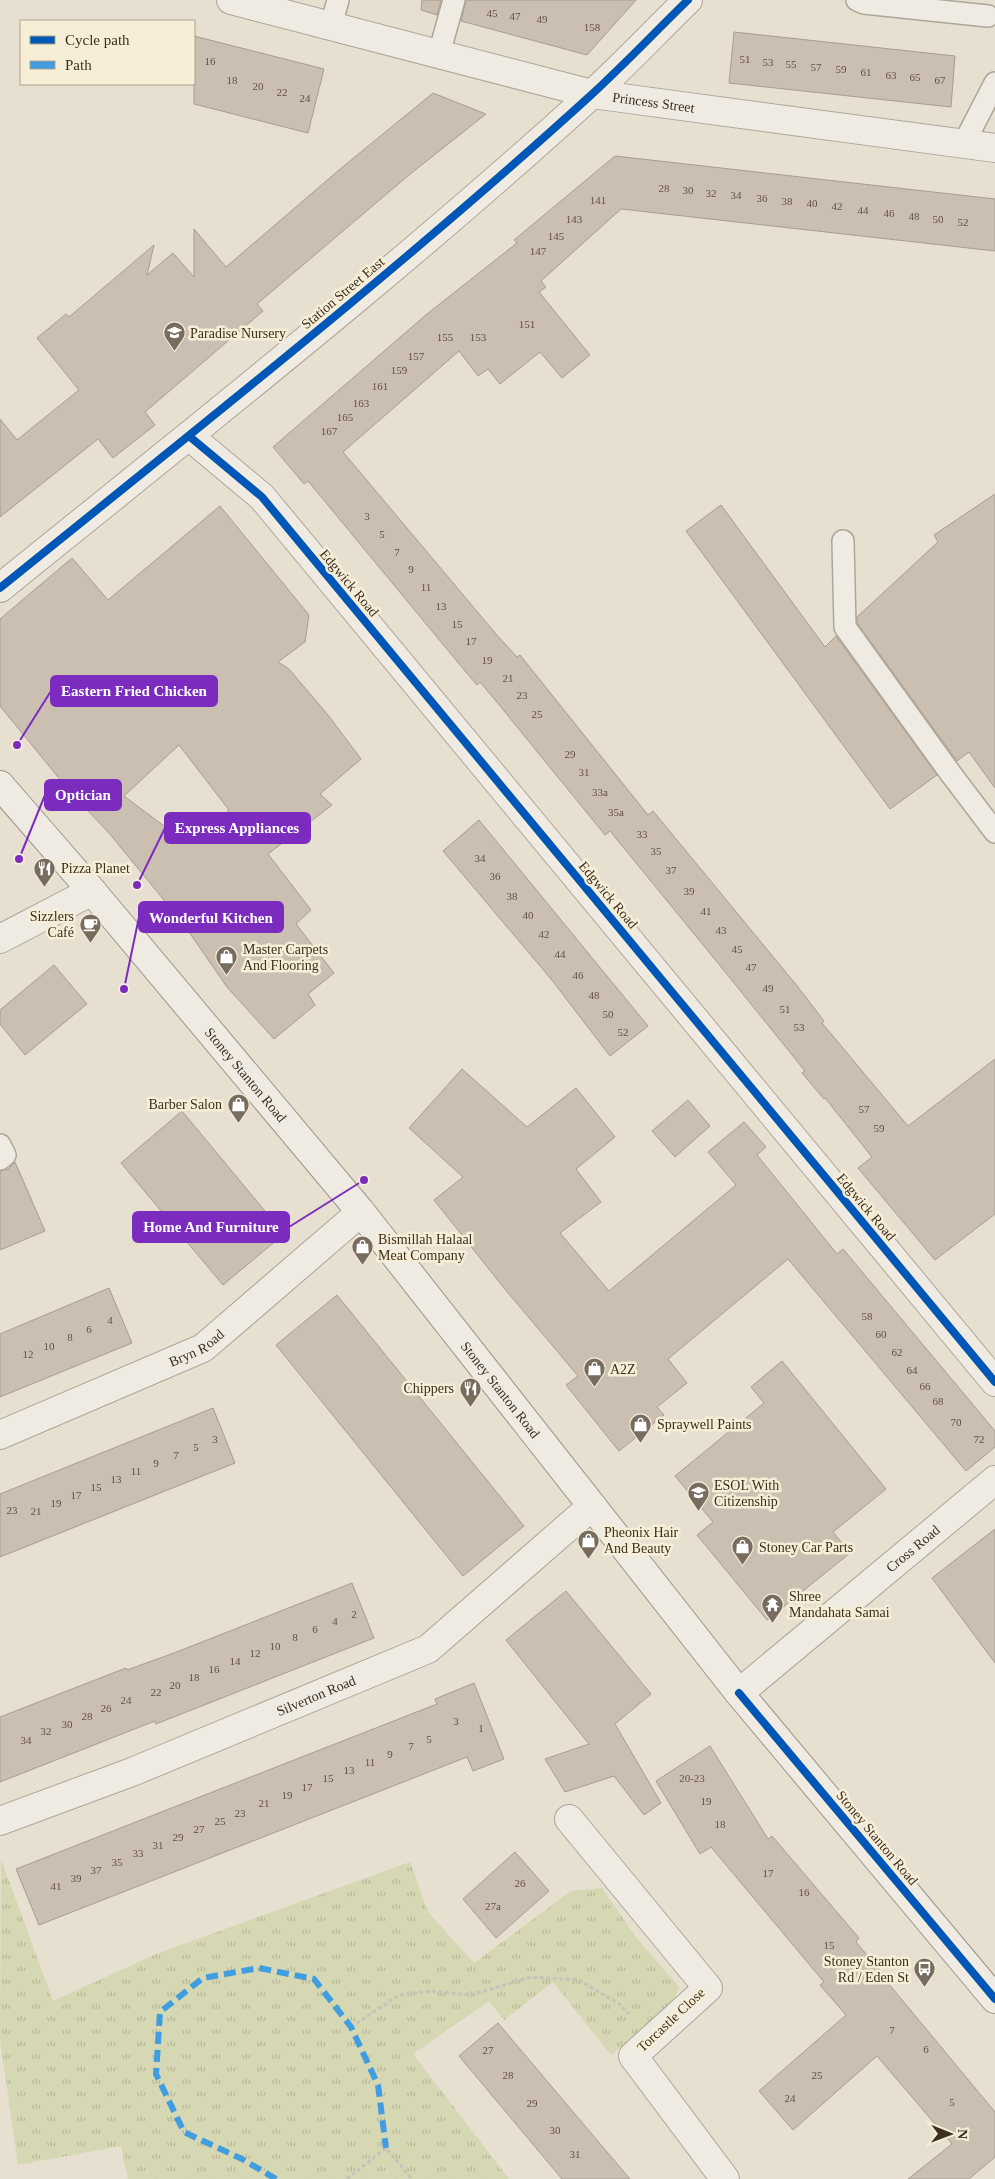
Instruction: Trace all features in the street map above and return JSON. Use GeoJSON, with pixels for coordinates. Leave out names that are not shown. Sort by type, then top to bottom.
{"type":"FeatureCollection","features":[{"type":"Feature","properties":{"kind":"street","name":"Princess Street"},"geometry":{"type":"LineString","coordinates":[[231,0],[592,94],[995,148]]}},
{"type":"Feature","properties":{"kind":"street","name":"Station Street East"},"geometry":{"type":"LineString","coordinates":[[0,588],[283,360],[500,176],[592,94],[688,0]]}},
{"type":"Feature","properties":{"kind":"street","name":"Edgwick Road"},"geometry":{"type":"LineString","coordinates":[[189,436],[262,498],[995,1382]]}},
{"type":"Feature","properties":{"kind":"street","name":"Stoney Stanton Road"},"geometry":{"type":"LineString","coordinates":[[0,784],[361,1212],[739,1693],[995,1999]]}},
{"type":"Feature","properties":{"kind":"street"},"geometry":{"type":"LineString","coordinates":[[0,939],[92,891]]}},
{"type":"Feature","properties":{"kind":"street","name":"Bryn Road"},"geometry":{"type":"LineString","coordinates":[[0,1435],[203,1348],[361,1212]]}},
{"type":"Feature","properties":{"kind":"street","name":"Cross Road"},"geometry":{"type":"LineString","coordinates":[[739,1693],[995,1480]]}},
{"type":"Feature","properties":{"kind":"street","name":"Silverton Road"},"geometry":{"type":"LineString","coordinates":[[0,1821],[132,1772],[428,1649],[592,1506]]}},
{"type":"Feature","properties":{"kind":"street","name":"Torcastle Close"},"geometry":{"type":"LineString","coordinates":[[569,1819],[708,1988],[633,2056],[725,2179]]}},
{"type":"Feature","properties":{"kind":"lane"},"geometry":{"type":"LineString","coordinates":[[331,26],[338,0]]}},
{"type":"Feature","properties":{"kind":"lane"},"geometry":{"type":"LineString","coordinates":[[439,54],[454,0]]}},
{"type":"Feature","properties":{"kind":"lane"},"geometry":{"type":"LineString","coordinates":[[857,0],[988,16]]}},
{"type":"Feature","properties":{"kind":"lane"},"geometry":{"type":"LineString","coordinates":[[964,144],[995,83]]}},
{"type":"Feature","properties":{"kind":"lane"},"geometry":{"type":"LineString","coordinates":[[843,542],[845,627],[995,832]]}},
{"type":"Feature","properties":{"kind":"lane"},"geometry":{"type":"LineString","coordinates":[[0,1145],[5,1155],[0,1159]]}},
{"type":"Feature","properties":{"kind":"path"},"geometry":{"type":"LineString","coordinates":[[351,2027],[399,1995],[432,1991],[471,1995],[531,1977],[579,1980],[621,2005],[650,2040]]}},
{"type":"Feature","properties":{"kind":"path"},"geometry":{"type":"LineString","coordinates":[[348,2179],[386,2148],[412,2179]]}},
{"type":"Feature","properties":{"kind":"green space"},"geometry":{"type":"Polygon","coordinates":[[[1,1859],[53,2001],[156,1954],[410,1862],[428,1912],[474,1963],[571,1891],[602,1888],[636,1937],[679,1987],[672,2005],[611,2055],[553,1982],[504,2020],[489,2001],[413,2054],[509,2179],[128,2179],[121,2146],[18,2165],[0,2039],[1,1859]]]}},
{"type":"Feature","properties":{"kind":"building"},"geometry":{"type":"Polygon","coordinates":[[[422,0],[441,0],[437,15],[421,10],[422,0]]]}},
{"type":"Feature","properties":{"kind":"building"},"geometry":{"type":"Polygon","coordinates":[[[466,0],[636,0],[587,55],[461,21],[466,0]]]}},
{"type":"Feature","properties":{"kind":"building"},"geometry":{"type":"Polygon","coordinates":[[[734,32],[955,56],[951,107],[729,83],[734,32]]]}},
{"type":"Feature","properties":{"kind":"building"},"geometry":{"type":"Polygon","coordinates":[[[195,36],[324,69],[308,133],[194,104],[195,36]]]}},
{"type":"Feature","properties":{"kind":"building"},"geometry":{"type":"Polygon","coordinates":[[[433,93],[486,114],[409,175],[257,304],[263,311],[145,412],[155,425],[113,458],[98,439],[0,517],[0,419],[17,440],[79,390],[37,338],[66,314],[69,317],[154,245],[147,275],[173,253],[194,277],[194,229],[226,267],[339,170],[433,93]]]}},
{"type":"Feature","properties":{"kind":"building"},"geometry":{"type":"Polygon","coordinates":[[[615,156],[995,199],[995,251],[621,209],[541,281],[546,287],[539,292],[590,355],[562,378],[540,352],[500,384],[488,369],[478,376],[459,351],[343,452],[496,634],[517,657],[520,655],[648,815],[653,811],[798,987],[824,1021],[822,1023],[908,1126],[995,1059],[995,1214],[935,1260],[858,1168],[872,1157],[825,1098],[802,1073],[805,1071],[726,973],[610,831],[605,835],[480,682],[477,685],[308,481],[304,484],[273,447],[427,314],[517,243],[514,240],[615,156]]]}},
{"type":"Feature","properties":{"kind":"building"},"geometry":{"type":"Polygon","coordinates":[[[995,494],[995,788],[969,752],[957,761],[857,623],[857,617],[938,542],[934,535],[995,494]]]}},
{"type":"Feature","properties":{"kind":"building"},"geometry":{"type":"Polygon","coordinates":[[[721,505],[825,647],[836,636],[937,775],[890,809],[686,531],[721,505]]]}},
{"type":"Feature","properties":{"kind":"building"},"geometry":{"type":"Polygon","coordinates":[[[220,506],[309,615],[305,642],[278,662],[289,669],[328,715],[361,759],[320,794],[332,805],[268,854],[311,910],[296,924],[334,973],[308,994],[315,1005],[274,1039],[227,987],[182,922],[109,833],[71,793],[0,706],[0,619],[72,558],[108,600],[220,506]],[[179,745],[124,796],[188,844],[229,810],[179,745]]]}},
{"type":"Feature","properties":{"kind":"building"},"geometry":{"type":"Polygon","coordinates":[[[479,820],[648,1026],[610,1056],[551,979],[443,851],[479,820]]]}},
{"type":"Feature","properties":{"kind":"building"},"geometry":{"type":"Polygon","coordinates":[[[54,965],[87,1004],[25,1055],[0,1024],[0,1010],[54,965]]]}},
{"type":"Feature","properties":{"kind":"building"},"geometry":{"type":"Polygon","coordinates":[[[462,1069],[527,1127],[576,1088],[615,1137],[576,1169],[601,1202],[560,1233],[609,1291],[736,1185],[708,1152],[744,1122],[766,1147],[757,1155],[837,1254],[843,1249],[995,1431],[995,1447],[966,1471],[788,1259],[668,1359],[687,1383],[657,1407],[664,1415],[619,1451],[566,1385],[578,1376],[504,1288],[434,1200],[463,1177],[409,1128],[462,1069]]]}},
{"type":"Feature","properties":{"kind":"building"},"geometry":{"type":"Polygon","coordinates":[[[688,1100],[710,1126],[675,1157],[652,1131],[688,1100]]]}},
{"type":"Feature","properties":{"kind":"building"},"geometry":{"type":"Polygon","coordinates":[[[182,1111],[284,1234],[223,1285],[121,1163],[182,1111]]]}},
{"type":"Feature","properties":{"kind":"building"},"geometry":{"type":"Polygon","coordinates":[[[15,1162],[45,1231],[0,1250],[0,1171],[8,1169],[15,1162]]]}},
{"type":"Feature","properties":{"kind":"building"},"geometry":{"type":"Polygon","coordinates":[[[109,1288],[132,1343],[0,1397],[0,1334],[109,1288]]]}},
{"type":"Feature","properties":{"kind":"building"},"geometry":{"type":"Polygon","coordinates":[[[337,1295],[524,1526],[463,1576],[276,1345],[337,1295]]]}},
{"type":"Feature","properties":{"kind":"building"},"geometry":{"type":"Polygon","coordinates":[[[782,1361],[886,1489],[833,1532],[850,1553],[767,1620],[697,1535],[713,1522],[675,1476],[764,1403],[751,1387],[782,1361]]]}},
{"type":"Feature","properties":{"kind":"building"},"geometry":{"type":"Polygon","coordinates":[[[213,1408],[235,1463],[0,1557],[0,1494],[213,1408]]]}},
{"type":"Feature","properties":{"kind":"building"},"geometry":{"type":"Polygon","coordinates":[[[995,1529],[995,1663],[932,1578],[995,1529]]]}},
{"type":"Feature","properties":{"kind":"building"},"geometry":{"type":"Polygon","coordinates":[[[352,1583],[374,1638],[156,1724],[155,1721],[0,1782],[0,1717],[126,1668],[127,1670],[174,1653],[352,1583]]]}},
{"type":"Feature","properties":{"kind":"building"},"geometry":{"type":"Polygon","coordinates":[[[566,1591],[651,1694],[615,1724],[661,1803],[644,1815],[614,1776],[565,1792],[545,1759],[589,1744],[506,1640],[566,1591]]]}},
{"type":"Feature","properties":{"kind":"building"},"geometry":{"type":"Polygon","coordinates":[[[474,1683],[504,1759],[473,1771],[467,1757],[39,1925],[16,1869],[437,1704],[435,1699],[474,1683]]]}},
{"type":"Feature","properties":{"kind":"building"},"geometry":{"type":"Polygon","coordinates":[[[710,1746],[768,1839],[772,1836],[859,1938],[856,1942],[889,1981],[888,1983],[995,2112],[995,2157],[969,2179],[908,2179],[952,2144],[877,2056],[793,2130],[759,2091],[846,2015],[820,1985],[824,1982],[711,1847],[700,1854],[656,1781],[710,1746]]]}},
{"type":"Feature","properties":{"kind":"building"},"geometry":{"type":"Polygon","coordinates":[[[515,1852],[549,1891],[496,1938],[463,1899],[515,1852]]]}},
{"type":"Feature","properties":{"kind":"building"},"geometry":{"type":"Polygon","coordinates":[[[498,2023],[630,2179],[562,2179],[459,2056],[498,2023]]]}},
{"type":"Feature","properties":{"kind":"marked path"},"geometry":{"type":"LineString","coordinates":[[276,2179],[242,2159],[184,2132],[156,2074],[160,2012],[203,1978],[259,1968],[314,1979],[351,2027],[378,2085],[386,2148]]}},
{"type":"Feature","properties":{"kind":"cycle path"},"geometry":{"type":"LineString","coordinates":[[0,588],[299,346],[446,223],[590,96],[688,0]]}},
{"type":"Feature","properties":{"kind":"cycle path"},"geometry":{"type":"LineString","coordinates":[[189,436],[262,497],[995,1382]]}},
{"type":"Feature","properties":{"kind":"cycle path"},"geometry":{"type":"LineString","coordinates":[[739,1693],[995,1999]]}},
{"type":"Feature","properties":{"kind":"place","name":"Paradise Nursery"},"geometry":{"type":"Point","coordinates":[174,352]}},
{"type":"Feature","properties":{"kind":"place","name":"Eastern Fried Chicken"},"geometry":{"type":"Point","coordinates":[17,745]}},
{"type":"Feature","properties":{"kind":"place","name":"Optician"},"geometry":{"type":"Point","coordinates":[19,859]}},
{"type":"Feature","properties":{"kind":"place","name":"Express Appliances"},"geometry":{"type":"Point","coordinates":[137,885]}},
{"type":"Feature","properties":{"kind":"place","name":"Pizza Planet"},"geometry":{"type":"Point","coordinates":[45,887]}},
{"type":"Feature","properties":{"kind":"place","name":"Sizzlers Café"},"geometry":{"type":"Point","coordinates":[90,943]}},
{"type":"Feature","properties":{"kind":"place","name":"Master Carpets And Flooring"},"geometry":{"type":"Point","coordinates":[227,976]}},
{"type":"Feature","properties":{"kind":"place","name":"Wonderful Kitchen"},"geometry":{"type":"Point","coordinates":[124,989]}},
{"type":"Feature","properties":{"kind":"place","name":"Barber Salon"},"geometry":{"type":"Point","coordinates":[238,1123]}},
{"type":"Feature","properties":{"kind":"place","name":"Home And Furniture"},"geometry":{"type":"Point","coordinates":[364,1180]}},
{"type":"Feature","properties":{"kind":"place","name":"Bismillah Halaal Meat Company"},"geometry":{"type":"Point","coordinates":[362,1266]}},
{"type":"Feature","properties":{"kind":"place","name":"A2Z"},"geometry":{"type":"Point","coordinates":[594,1388]}},
{"type":"Feature","properties":{"kind":"place","name":"Chippers"},"geometry":{"type":"Point","coordinates":[470,1407]}},
{"type":"Feature","properties":{"kind":"place","name":"Spraywell Paints"},"geometry":{"type":"Point","coordinates":[641,1443]}},
{"type":"Feature","properties":{"kind":"place","name":"ESOL With Citizenship"},"geometry":{"type":"Point","coordinates":[698,1512]}},
{"type":"Feature","properties":{"kind":"place","name":"Pheonix Hair And Beauty"},"geometry":{"type":"Point","coordinates":[588,1559]}},
{"type":"Feature","properties":{"kind":"place","name":"Stoney Car Parts"},"geometry":{"type":"Point","coordinates":[743,1566]}},
{"type":"Feature","properties":{"kind":"place","name":"Shree Mandahata Samai"},"geometry":{"type":"Point","coordinates":[773,1623]}},
{"type":"Feature","properties":{"kind":"place","name":"Stoney Stanton Rd / Eden St"},"geometry":{"type":"Point","coordinates":[925,1988]}}]}
